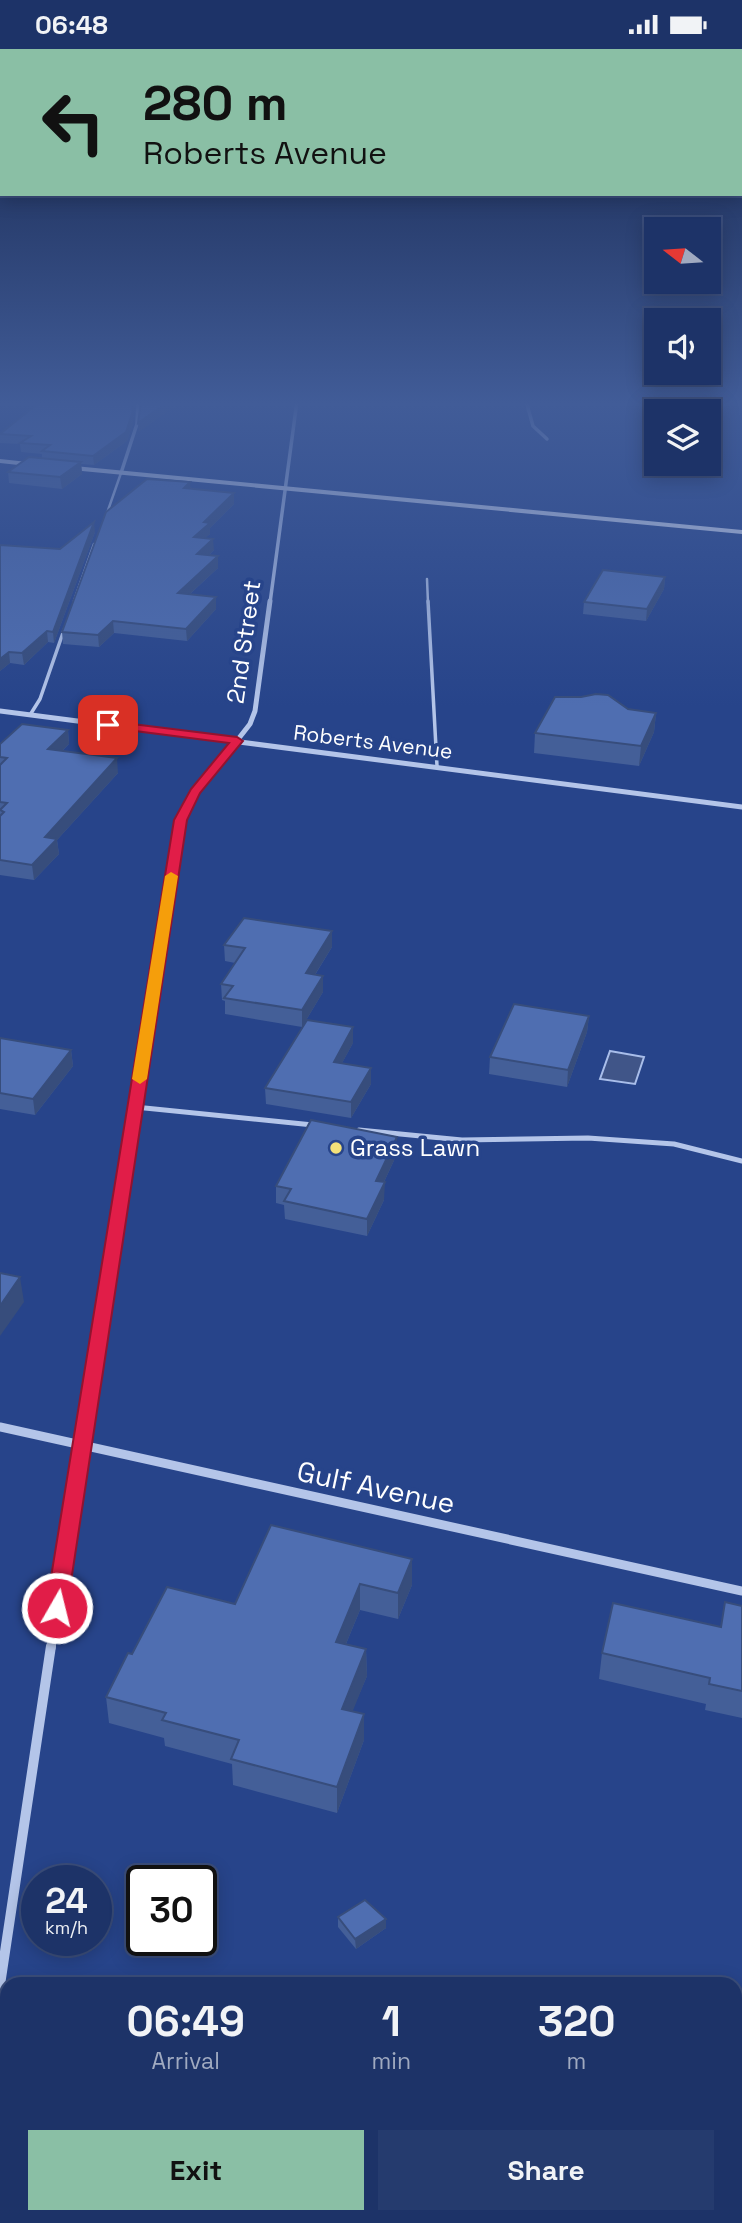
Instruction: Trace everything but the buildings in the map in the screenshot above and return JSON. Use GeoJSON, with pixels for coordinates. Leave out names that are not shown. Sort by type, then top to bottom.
{"type":"FeatureCollection","features":[{"type":"Feature","properties":{"kind":"main road"},"geometry":{"type":"LineString","coordinates":[[435,502],[742,532]]}},
{"type":"Feature","properties":{"kind":"street","name":"2nd Street"},"geometry":{"type":"LineString","coordinates":[[1,1977],[181,820],[195,792],[250,724],[258,699],[283,502]]}},
{"type":"Feature","properties":{"kind":"street","name":"Roberts Avenue"},"geometry":{"type":"LineString","coordinates":[[0,711],[742,807]]}},
{"type":"Feature","properties":{"kind":"street","name":"Gulf Avenue"},"geometry":{"type":"LineString","coordinates":[[0,1427],[742,1591]]}},
{"type":"Feature","properties":{"kind":"lane"},"geometry":{"type":"LineString","coordinates":[[102,527],[111,502]]}},
{"type":"Feature","properties":{"kind":"lane"},"geometry":{"type":"LineString","coordinates":[[71,609],[88,558],[99,538]]}},
{"type":"Feature","properties":{"kind":"lane"},"geometry":{"type":"LineString","coordinates":[[427,579],[437,767]]}},
{"type":"Feature","properties":{"kind":"lane"},"geometry":{"type":"LineString","coordinates":[[30,715],[40,699],[66,622]]}},
{"type":"Feature","properties":{"kind":"lane"},"geometry":{"type":"LineString","coordinates":[[135,1107],[317,1126]]}},
{"type":"Feature","properties":{"kind":"lane"},"geometry":{"type":"LineString","coordinates":[[345,1129],[462,1140],[588,1137],[662,1143],[742,1161]]}},
{"type":"Feature","properties":{"kind":"water"},"geometry":{"type":"Polygon","coordinates":[[[610,1051],[644,1057],[635,1084],[600,1079],[610,1051]]]}},
{"type":"Feature","properties":{"kind":"slow traffic"},"geometry":{"type":"LineString","coordinates":[[140,1079],[171,876]]}},
{"type":"Feature","properties":{"kind":"place","name":"Grass Lawn"},"geometry":{"type":"Point","coordinates":[336,1148]}},
{"type":"Feature","properties":{"kind":"route"},"geometry":{"type":"LineString","coordinates":[[57,1608],[178,834],[185,807],[237,741],[108,725]]}}]}
